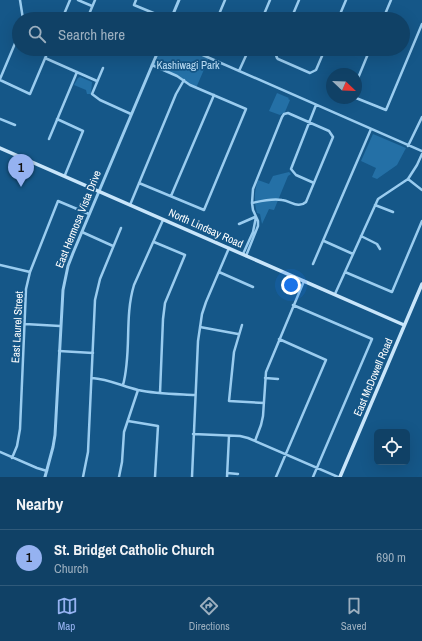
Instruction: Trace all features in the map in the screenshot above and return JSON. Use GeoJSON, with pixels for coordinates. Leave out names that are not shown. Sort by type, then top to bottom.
{"type":"FeatureCollection","features":[{"type":"Feature","properties":{"kind":"main road","name":"North Lindsay Road"},"geometry":{"type":"LineString","coordinates":[[0,149],[65,175],[404,325]]}},
{"type":"Feature","properties":{"kind":"main road","name":"East McDowell Road"},"geometry":{"type":"LineString","coordinates":[[339,477],[422,284]]}},
{"type":"Feature","properties":{"kind":"street"},"geometry":{"type":"LineString","coordinates":[[20,0],[22,12]]}},
{"type":"Feature","properties":{"kind":"street"},"geometry":{"type":"LineString","coordinates":[[65,12],[70,0]]}},
{"type":"Feature","properties":{"kind":"street"},"geometry":{"type":"LineString","coordinates":[[78,0],[92,6]]}},
{"type":"Feature","properties":{"kind":"street"},"geometry":{"type":"LineString","coordinates":[[90,12],[95,0]]}},
{"type":"Feature","properties":{"kind":"street"},"geometry":{"type":"LineString","coordinates":[[136,0],[134,5],[151,12]]}},
{"type":"Feature","properties":{"kind":"street"},"geometry":{"type":"LineString","coordinates":[[174,12],[179,0]]}},
{"type":"Feature","properties":{"kind":"street"},"geometry":{"type":"LineString","coordinates":[[220,12],[225,0]]}},
{"type":"Feature","properties":{"kind":"street"},"geometry":{"type":"LineString","coordinates":[[265,12],[270,0]]}},
{"type":"Feature","properties":{"kind":"street"},"geometry":{"type":"LineString","coordinates":[[294,12],[299,0]]}},
{"type":"Feature","properties":{"kind":"street"},"geometry":{"type":"LineString","coordinates":[[341,12],[346,0]]}},
{"type":"Feature","properties":{"kind":"street"},"geometry":{"type":"LineString","coordinates":[[386,12],[391,0]]}},
{"type":"Feature","properties":{"kind":"street"},"geometry":{"type":"LineString","coordinates":[[410,53],[422,24]]}},
{"type":"Feature","properties":{"kind":"street"},"geometry":{"type":"LineString","coordinates":[[12,51],[0,80],[30,94],[45,58],[97,81]]}},
{"type":"Feature","properties":{"kind":"street","name":"East Hermosa Vista Drive"},"geometry":{"type":"LineString","coordinates":[[45,477],[54,447],[64,278],[89,214],[156,56]]}},
{"type":"Feature","properties":{"kind":"street"},"geometry":{"type":"LineString","coordinates":[[206,56],[422,153],[417,165],[408,179],[378,199],[335,294]]}},
{"type":"Feature","properties":{"kind":"street"},"geometry":{"type":"LineString","coordinates":[[240,71],[246,56]]}},
{"type":"Feature","properties":{"kind":"street"},"geometry":{"type":"LineString","coordinates":[[276,56],[277,58],[310,73],[316,70],[322,56]]}},
{"type":"Feature","properties":{"kind":"street"},"geometry":{"type":"LineString","coordinates":[[362,68],[367,56]]}},
{"type":"Feature","properties":{"kind":"street"},"geometry":{"type":"LineString","coordinates":[[362,100],[386,110],[409,56]]}},
{"type":"Feature","properties":{"kind":"street"},"geometry":{"type":"LineString","coordinates":[[139,183],[204,210],[246,109],[190,85],[184,80],[152,65]]}},
{"type":"Feature","properties":{"kind":"street"},"geometry":{"type":"LineString","coordinates":[[103,68],[92,94],[100,100],[131,114]]}},
{"type":"Feature","properties":{"kind":"street"},"geometry":{"type":"LineString","coordinates":[[49,138],[77,72]]}},
{"type":"Feature","properties":{"kind":"street"},"geometry":{"type":"LineString","coordinates":[[130,205],[176,94],[184,80]]}},
{"type":"Feature","properties":{"kind":"street"},"geometry":{"type":"LineString","coordinates":[[171,196],[214,95]]}},
{"type":"Feature","properties":{"kind":"street"},"geometry":{"type":"LineString","coordinates":[[314,182],[296,175],[291,169],[316,105]]}},
{"type":"Feature","properties":{"kind":"street"},"geometry":{"type":"LineString","coordinates":[[245,255],[253,232],[256,216],[252,203],[255,182],[284,114],[288,113],[332,133],[333,137],[306,202],[303,205],[299,206],[283,200],[252,203]]}},
{"type":"Feature","properties":{"kind":"street"},"geometry":{"type":"LineString","coordinates":[[408,146],[422,116]]}},
{"type":"Feature","properties":{"kind":"street"},"geometry":{"type":"LineString","coordinates":[[0,119],[15,125]]}},
{"type":"Feature","properties":{"kind":"street"},"geometry":{"type":"LineString","coordinates":[[57,119],[83,130],[65,175]]}},
{"type":"Feature","properties":{"kind":"street"},"geometry":{"type":"LineString","coordinates":[[313,264],[371,130]]}},
{"type":"Feature","properties":{"kind":"street"},"geometry":{"type":"LineString","coordinates":[[408,179],[422,190]]}},
{"type":"Feature","properties":{"kind":"street","name":"East Laurel Street"},"geometry":{"type":"LineString","coordinates":[[12,458],[17,446],[20,429],[26,289],[30,272],[58,201],[89,214]]}},
{"type":"Feature","properties":{"kind":"street"},"geometry":{"type":"LineString","coordinates":[[376,205],[393,212]]}},
{"type":"Feature","properties":{"kind":"street"},"geometry":{"type":"LineString","coordinates":[[239,224],[256,216]]}},
{"type":"Feature","properties":{"kind":"street"},"geometry":{"type":"LineString","coordinates":[[123,385],[126,371],[131,295],[134,285],[164,220]]}},
{"type":"Feature","properties":{"kind":"street"},"geometry":{"type":"LineString","coordinates":[[345,272],[392,292],[422,221]]}},
{"type":"Feature","properties":{"kind":"street"},"geometry":{"type":"LineString","coordinates":[[83,477],[88,452],[94,307],[98,286],[121,228]]}},
{"type":"Feature","properties":{"kind":"street"},"geometry":{"type":"LineString","coordinates":[[82,232],[114,246]]}},
{"type":"Feature","properties":{"kind":"street"},"geometry":{"type":"LineString","coordinates":[[361,236],[377,244],[380,249]]}},
{"type":"Feature","properties":{"kind":"street"},"geometry":{"type":"LineString","coordinates":[[324,241],[353,254]]}},
{"type":"Feature","properties":{"kind":"street"},"geometry":{"type":"LineString","coordinates":[[154,242],[185,255],[165,303],[162,319],[160,393]]}},
{"type":"Feature","properties":{"kind":"street"},"geometry":{"type":"LineString","coordinates":[[192,477],[194,395],[200,327],[206,302],[229,248]]}},
{"type":"Feature","properties":{"kind":"street"},"geometry":{"type":"LineString","coordinates":[[0,265],[30,272]]}},
{"type":"Feature","properties":{"kind":"street"},"geometry":{"type":"LineString","coordinates":[[219,272],[253,287]]}},
{"type":"Feature","properties":{"kind":"street"},"geometry":{"type":"LineString","coordinates":[[255,441],[261,425],[265,378],[268,364],[304,280]]}},
{"type":"Feature","properties":{"kind":"street"},"geometry":{"type":"LineString","coordinates":[[293,305],[372,339],[313,477]]}},
{"type":"Feature","properties":{"kind":"street"},"geometry":{"type":"LineString","coordinates":[[25,324],[60,326]]}},
{"type":"Feature","properties":{"kind":"street"},"geometry":{"type":"LineString","coordinates":[[242,325],[238,334],[234,352],[229,401],[264,402]]}},
{"type":"Feature","properties":{"kind":"street"},"geometry":{"type":"LineString","coordinates":[[200,327],[238,334]]}},
{"type":"Feature","properties":{"kind":"street"},"geometry":{"type":"LineString","coordinates":[[276,477],[326,360],[278,339]]}},
{"type":"Feature","properties":{"kind":"street"},"geometry":{"type":"LineString","coordinates":[[59,351],[93,352]]}},
{"type":"Feature","properties":{"kind":"street"},"geometry":{"type":"LineString","coordinates":[[92,378],[111,381],[138,390],[194,395]]}},
{"type":"Feature","properties":{"kind":"street"},"geometry":{"type":"LineString","coordinates":[[265,378],[278,379]]}},
{"type":"Feature","properties":{"kind":"street"},"geometry":{"type":"LineString","coordinates":[[119,477],[122,462],[124,432],[138,390]]}},
{"type":"Feature","properties":{"kind":"street"},"geometry":{"type":"LineString","coordinates":[[128,421],[158,426],[155,477]]}},
{"type":"Feature","properties":{"kind":"street"},"geometry":{"type":"LineString","coordinates":[[193,434],[240,436],[339,477]]}},
{"type":"Feature","properties":{"kind":"street"},"geometry":{"type":"LineString","coordinates":[[227,477],[229,436]]}},
{"type":"Feature","properties":{"kind":"street"},"geometry":{"type":"LineString","coordinates":[[0,452],[47,471]]}},
{"type":"Feature","properties":{"kind":"street"},"geometry":{"type":"LineString","coordinates":[[227,473],[238,474]]}},
{"type":"Feature","properties":{"kind":"green space","name":"Kashiwagi Park"},"geometry":{"type":"Polygon","coordinates":[[[156,56],[205,56],[209,58],[196,88],[184,80],[152,65],[156,56]]]}},
{"type":"Feature","properties":{"kind":"green space"},"geometry":{"type":"Polygon","coordinates":[[[80,77],[92,82],[91,94],[87,94],[86,90],[74,85],[80,77]]]}},
{"type":"Feature","properties":{"kind":"green space"},"geometry":{"type":"Polygon","coordinates":[[[277,93],[289,98],[288,99],[290,100],[285,112],[280,115],[269,111],[277,93]]]}},
{"type":"Feature","properties":{"kind":"green space"},"geometry":{"type":"Polygon","coordinates":[[[373,134],[406,148],[397,165],[377,179],[372,177],[376,168],[361,161],[373,134]]]}},
{"type":"Feature","properties":{"kind":"green space"},"geometry":{"type":"Polygon","coordinates":[[[289,172],[291,174],[288,176],[274,210],[269,209],[262,224],[260,214],[257,213],[255,201],[255,192],[258,180],[269,184],[273,176],[289,172]]]}},
{"type":"Feature","properties":{"kind":"place","name":"St. Bridget Catholic Church"},"geometry":{"type":"Point","coordinates":[21,187]}}]}
